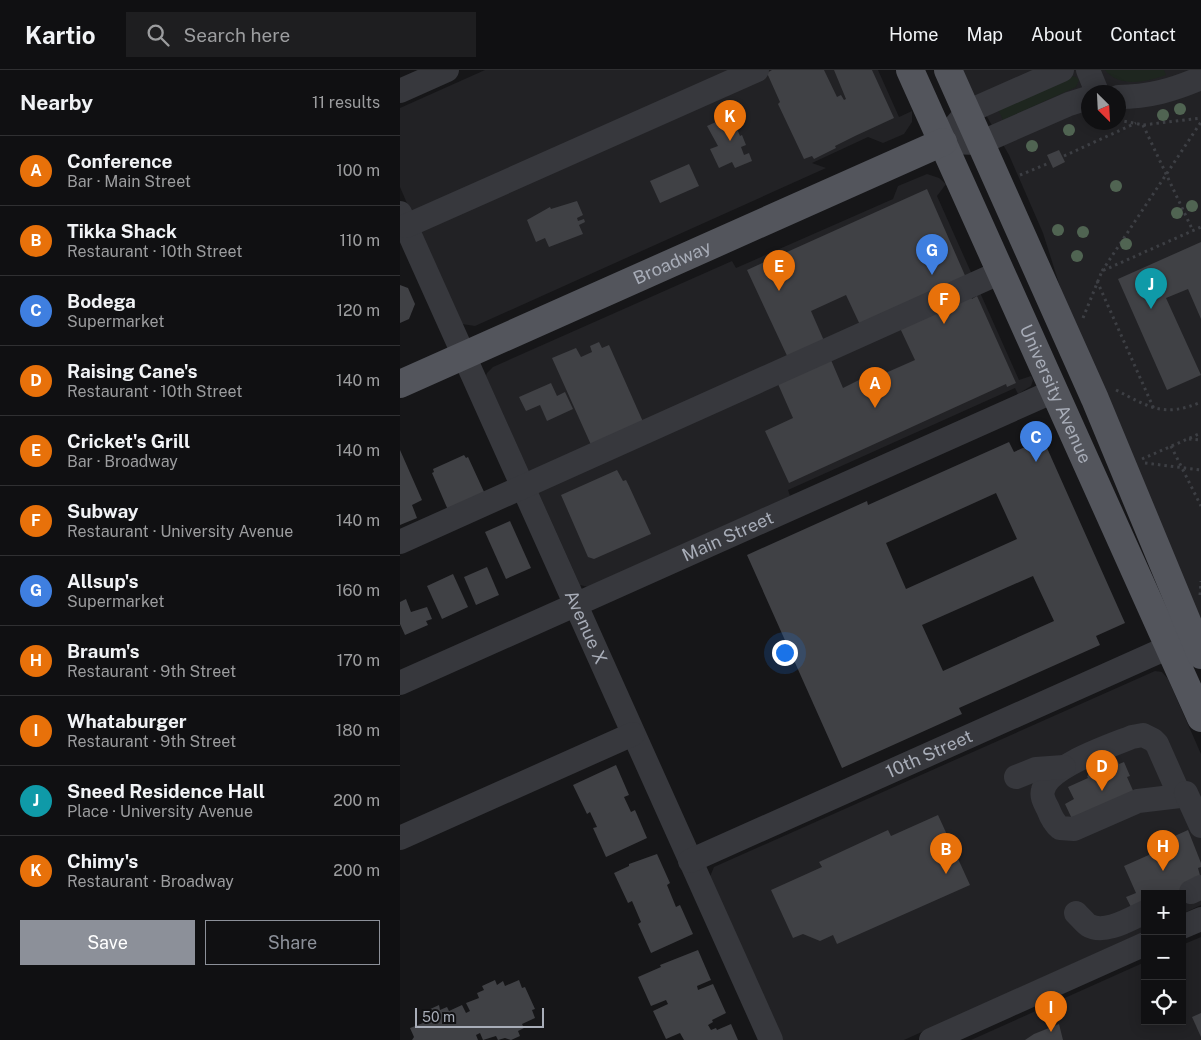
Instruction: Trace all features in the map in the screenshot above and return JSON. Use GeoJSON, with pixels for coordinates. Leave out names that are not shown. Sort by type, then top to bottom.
{"type":"FeatureCollection","features":[{"type":"Feature","properties":{"kind":"main road","name":"University Avenue"},"geometry":{"type":"LineString","coordinates":[[910,70],[1201,718]]}},
{"type":"Feature","properties":{"kind":"main road","name":"University Avenue"},"geometry":{"type":"LineString","coordinates":[[948,70],[1095,399],[1201,655]]}},
{"type":"Feature","properties":{"kind":"main road","name":"Broadway"},"geometry":{"type":"LineString","coordinates":[[400,384],[943,142]]}},
{"type":"Feature","properties":{"kind":"street"},"geometry":{"type":"LineString","coordinates":[[400,91],[447,70]]}},
{"type":"Feature","properties":{"kind":"street"},"geometry":{"type":"LineString","coordinates":[[403,220],[756,70]]}},
{"type":"Feature","properties":{"kind":"street","name":"Broadway"},"geometry":{"type":"LineString","coordinates":[[943,142],[967,112],[1062,70]]}},
{"type":"Feature","properties":{"kind":"street"},"geometry":{"type":"LineString","coordinates":[[1088,70],[1095,85]]}},
{"type":"Feature","properties":{"kind":"street"},"geometry":{"type":"LineString","coordinates":[[1126,96],[1160,94],[1201,78]]}},
{"type":"Feature","properties":{"kind":"street","name":"Broadway"},"geometry":{"type":"LineString","coordinates":[[943,142],[980,143],[1081,100]]}},
{"type":"Feature","properties":{"kind":"street","name":"Avenue X"},"geometry":{"type":"LineString","coordinates":[[403,220],[771,1040]]}},
{"type":"Feature","properties":{"kind":"street"},"geometry":{"type":"LineString","coordinates":[[400,542],[1001,272]]}},
{"type":"Feature","properties":{"kind":"street","name":"Main Street"},"geometry":{"type":"LineString","coordinates":[[400,683],[1054,391]]}},
{"type":"Feature","properties":{"kind":"street","name":"10th Street"},"geometry":{"type":"LineString","coordinates":[[690,861],[1169,647]]}},
{"type":"Feature","properties":{"kind":"street"},"geometry":{"type":"LineString","coordinates":[[400,838],[633,734]]}},
{"type":"Feature","properties":{"kind":"street"},"geometry":{"type":"LineString","coordinates":[[1016,777],[1036,769],[1064,767],[1132,737],[1143,736],[1157,744],[1180,796],[1138,800],[1068,830],[1060,828],[1054,823],[1043,798],[1043,790],[1048,781],[1064,767]]}},
{"type":"Feature","properties":{"kind":"street"},"geometry":{"type":"LineString","coordinates":[[1186,793],[1201,826]]}},
{"type":"Feature","properties":{"kind":"street"},"geometry":{"type":"LineString","coordinates":[[1076,913],[1088,925],[1103,927],[1116,925],[1141,914]]}},
{"type":"Feature","properties":{"kind":"street"},"geometry":{"type":"LineString","coordinates":[[1186,925],[1201,919]]}},
{"type":"Feature","properties":{"kind":"street"},"geometry":{"type":"LineString","coordinates":[[931,1040],[1141,946]]}},
{"type":"Feature","properties":{"kind":"path"},"geometry":{"type":"LineString","coordinates":[[1126,121],[1143,125],[1201,118]]}},
{"type":"Feature","properties":{"kind":"path"},"geometry":{"type":"LineString","coordinates":[[1082,320],[1102,271],[1201,122]]}},
{"type":"Feature","properties":{"kind":"path"},"geometry":{"type":"LineString","coordinates":[[1064,156],[1136,123]]}},
{"type":"Feature","properties":{"kind":"path"},"geometry":{"type":"LineString","coordinates":[[1143,125],[1193,231]]}},
{"type":"Feature","properties":{"kind":"path"},"geometry":{"type":"LineString","coordinates":[[1020,176],[1049,163]]}},
{"type":"Feature","properties":{"kind":"path"},"geometry":{"type":"LineString","coordinates":[[1016,167],[1024,184]]}},
{"type":"Feature","properties":{"kind":"path"},"geometry":{"type":"LineString","coordinates":[[1102,271],[1201,227]]}},
{"type":"Feature","properties":{"kind":"path"},"geometry":{"type":"LineString","coordinates":[[1097,281],[1154,409]]}},
{"type":"Feature","properties":{"kind":"path"},"geometry":{"type":"LineString","coordinates":[[1112,388],[1154,409],[1181,410],[1201,402]]}},
{"type":"Feature","properties":{"kind":"path"},"geometry":{"type":"LineString","coordinates":[[1201,433],[1137,462],[1201,470]]}},
{"type":"Feature","properties":{"kind":"path"},"geometry":{"type":"LineString","coordinates":[[1187,439],[1201,440]]}},
{"type":"Feature","properties":{"kind":"path"},"geometry":{"type":"LineString","coordinates":[[1171,446],[1201,506]]}},
{"type":"Feature","properties":{"kind":"shaded area"},"geometry":{"type":"Polygon","coordinates":[[[485,70],[740,70],[412,215],[400,187],[400,108],[485,70]]]}},
{"type":"Feature","properties":{"kind":"shaded area"},"geometry":{"type":"Polygon","coordinates":[[[766,70],[878,70],[899,117],[912,111],[912,122],[904,134],[883,143],[868,137],[812,163],[826,168],[475,326],[462,324],[418,230],[766,70]]]}},
{"type":"Feature","properties":{"kind":"shaded area"},"geometry":{"type":"Polygon","coordinates":[[[960,70],[1201,70],[1201,628],[1062,293],[1043,233],[1009,155],[960,70]]]}},
{"type":"Feature","properties":{"kind":"shaded area"},"geometry":{"type":"Polygon","coordinates":[[[1105,70],[1164,70],[1166,75],[1134,82],[1118,79],[1111,76],[1105,70]]]}},
{"type":"Feature","properties":{"kind":"shaded area"},"geometry":{"type":"Polygon","coordinates":[[[1072,76],[1079,80],[1076,87],[1003,120],[998,109],[1072,76]]]}},
{"type":"Feature","properties":{"kind":"shaded area"},"geometry":{"type":"Polygon","coordinates":[[[927,174],[939,178],[946,184],[937,196],[1019,380],[1031,376],[1033,380],[1031,386],[1018,394],[1015,388],[788,490],[790,496],[588,587],[580,585],[486,376],[487,373],[493,367],[732,261],[736,268],[893,199],[898,186],[927,174]]]}},
{"type":"Feature","properties":{"kind":"shaded area"},"geometry":{"type":"Polygon","coordinates":[[[1155,671],[1162,672],[1168,679],[1201,754],[1201,905],[1186,912],[1186,890],[1141,890],[1141,933],[904,1040],[781,1040],[709,879],[714,867],[1155,671]]]}},
{"type":"Feature","properties":{"kind":"shaded area"},"geometry":{"type":"Polygon","coordinates":[[[1201,937],[1201,1040],[971,1040],[1141,964],[1141,1025],[1186,1025],[1186,943],[1201,937]]]}},
{"type":"Feature","properties":{"kind":"building"},"geometry":{"type":"Polygon","coordinates":[[[772,70],[824,70],[837,97],[841,95],[844,100],[846,99],[834,70],[872,70],[894,118],[835,146],[836,148],[814,159],[812,156],[804,159],[778,104],[780,102],[767,73],[772,70]]]}},
{"type":"Feature","properties":{"kind":"building"},"geometry":{"type":"Polygon","coordinates":[[[727,117],[731,126],[735,124],[740,136],[742,135],[746,145],[741,147],[744,155],[749,153],[752,161],[735,168],[732,162],[719,168],[710,149],[718,146],[707,126],[727,117]]]}},
{"type":"Feature","properties":{"kind":"building"},"geometry":{"type":"Polygon","coordinates":[[[1059,150],[1065,162],[1053,168],[1047,155],[1059,150]]]}},
{"type":"Feature","properties":{"kind":"building"},"geometry":{"type":"Polygon","coordinates":[[[689,164],[699,186],[660,203],[650,181],[689,164]]]}},
{"type":"Feature","properties":{"kind":"building"},"geometry":{"type":"Polygon","coordinates":[[[927,189],[967,280],[861,327],[846,295],[811,311],[825,343],[789,360],[747,270],[927,189]]]}},
{"type":"Feature","properties":{"kind":"building"},"geometry":{"type":"Polygon","coordinates":[[[577,201],[583,215],[577,218],[578,221],[584,219],[585,222],[579,225],[583,234],[549,247],[545,238],[536,242],[527,220],[550,207],[551,209],[577,201]]]}},
{"type":"Feature","properties":{"kind":"building"},"geometry":{"type":"Polygon","coordinates":[[[1201,242],[1201,319],[1188,289],[1166,298],[1201,375],[1167,390],[1118,279],[1201,242]]]}},
{"type":"Feature","properties":{"kind":"building"},"geometry":{"type":"Polygon","coordinates":[[[400,285],[408,288],[415,304],[409,319],[400,323],[400,285]]]}},
{"type":"Feature","properties":{"kind":"building"},"geometry":{"type":"Polygon","coordinates":[[[969,294],[972,299],[977,296],[1016,383],[1007,387],[1006,384],[789,483],[765,431],[793,418],[778,384],[831,360],[843,388],[863,378],[866,384],[882,377],[881,375],[915,360],[899,326],[969,294]]]}},
{"type":"Feature","properties":{"kind":"building"},"geometry":{"type":"Polygon","coordinates":[[[599,342],[602,348],[609,345],[644,424],[592,447],[552,358],[576,348],[581,357],[592,352],[590,346],[599,342]]]}},
{"type":"Feature","properties":{"kind":"building"},"geometry":{"type":"Polygon","coordinates":[[[551,383],[557,396],[565,392],[573,409],[547,421],[540,405],[526,411],[519,397],[551,383]]]}},
{"type":"Feature","properties":{"kind":"building"},"geometry":{"type":"Polygon","coordinates":[[[1043,439],[1125,623],[1096,636],[1100,645],[959,708],[962,714],[842,768],[747,555],[867,501],[868,505],[1009,442],[1014,452],[1043,439]],[[996,493],[886,543],[906,589],[1017,539],[996,493]],[[1033,576],[922,625],[943,671],[1054,621],[1033,576]]]}},
{"type":"Feature","properties":{"kind":"building"},"geometry":{"type":"Polygon","coordinates":[[[400,450],[422,500],[412,505],[417,518],[400,525],[400,450]]]}},
{"type":"Feature","properties":{"kind":"building"},"geometry":{"type":"Polygon","coordinates":[[[464,455],[466,458],[468,457],[485,494],[448,510],[432,473],[434,472],[433,469],[464,455]]]}},
{"type":"Feature","properties":{"kind":"building"},"geometry":{"type":"Polygon","coordinates":[[[617,470],[623,481],[626,480],[651,534],[594,559],[588,557],[561,495],[617,470]]]}},
{"type":"Feature","properties":{"kind":"building"},"geometry":{"type":"Polygon","coordinates":[[[510,521],[531,568],[506,579],[485,532],[510,521]]]}},
{"type":"Feature","properties":{"kind":"building"},"geometry":{"type":"Polygon","coordinates":[[[487,567],[499,595],[476,605],[464,577],[487,567]]]}},
{"type":"Feature","properties":{"kind":"building"},"geometry":{"type":"Polygon","coordinates":[[[453,574],[468,607],[442,619],[427,586],[453,574]]]}},
{"type":"Feature","properties":{"kind":"building"},"geometry":{"type":"Polygon","coordinates":[[[406,599],[411,612],[427,607],[432,619],[426,621],[428,625],[405,635],[400,624],[400,602],[406,599]]]}},
{"type":"Feature","properties":{"kind":"building"},"geometry":{"type":"Polygon","coordinates":[[[1117,760],[1119,764],[1124,762],[1130,776],[1127,777],[1135,795],[1074,823],[1065,804],[1074,799],[1068,787],[1088,778],[1087,776],[1094,771],[1117,760]]]}},
{"type":"Feature","properties":{"kind":"building"},"geometry":{"type":"Polygon","coordinates":[[[616,765],[629,795],[624,797],[631,812],[635,810],[647,838],[606,857],[593,828],[597,827],[590,812],[587,814],[573,785],[616,765]]]}},
{"type":"Feature","properties":{"kind":"building"},"geometry":{"type":"Polygon","coordinates":[[[938,815],[970,885],[837,944],[833,935],[820,941],[803,934],[793,938],[771,890],[822,867],[819,862],[888,830],[891,836],[938,815]]]}},
{"type":"Feature","properties":{"kind":"building"},"geometry":{"type":"Polygon","coordinates":[[[1188,830],[1201,863],[1201,867],[1198,868],[1201,879],[1193,897],[1186,900],[1186,890],[1141,890],[1141,905],[1131,907],[1126,897],[1136,893],[1124,866],[1151,854],[1148,848],[1188,830]]]}},
{"type":"Feature","properties":{"kind":"building"},"geometry":{"type":"Polygon","coordinates":[[[657,854],[670,883],[667,885],[676,907],[680,905],[693,934],[651,953],[638,924],[641,922],[632,901],[628,903],[614,873],[629,866],[629,864],[657,854]]]}},
{"type":"Feature","properties":{"kind":"building"},"geometry":{"type":"Polygon","coordinates":[[[698,950],[711,980],[697,986],[698,990],[713,984],[726,1013],[712,1020],[713,1022],[708,1025],[711,1030],[716,1028],[717,1030],[731,1024],[738,1040],[684,1040],[680,1033],[666,1039],[653,1011],[668,1004],[666,1000],[651,1006],[638,977],[661,967],[660,965],[698,950]]]}},
{"type":"Feature","properties":{"kind":"building"},"geometry":{"type":"Polygon","coordinates":[[[495,980],[497,985],[503,981],[505,986],[519,980],[522,988],[525,987],[535,1009],[532,1010],[535,1018],[522,1024],[524,1028],[518,1031],[520,1036],[511,1040],[505,1038],[498,1040],[496,1036],[483,1040],[480,1033],[476,1035],[478,1040],[412,1040],[414,1037],[410,1028],[423,1023],[421,1018],[428,1015],[426,1011],[439,1005],[440,1010],[447,1007],[449,1011],[462,1005],[466,1013],[470,1011],[466,1003],[479,998],[477,993],[484,990],[482,986],[495,980]]]}},
{"type":"Feature","properties":{"kind":"building"},"geometry":{"type":"Polygon","coordinates":[[[1201,1013],[1201,1037],[1192,1017],[1201,1013]]]}},
{"type":"Feature","properties":{"kind":"building"},"geometry":{"type":"Polygon","coordinates":[[[1059,1024],[1063,1040],[1025,1040],[1034,1034],[1059,1024]]]}},
{"type":"Feature","properties":{"kind":"place","name":"Chimy's"},"geometry":{"type":"Point","coordinates":[730,141]}},
{"type":"Feature","properties":{"kind":"place","name":"Allsup's"},"geometry":{"type":"Point","coordinates":[932,275]}},
{"type":"Feature","properties":{"kind":"place","name":"Cricket's Grill"},"geometry":{"type":"Point","coordinates":[779,291]}},
{"type":"Feature","properties":{"kind":"place","name":"Sneed Residence Hall"},"geometry":{"type":"Point","coordinates":[1151,309]}},
{"type":"Feature","properties":{"kind":"place","name":"Subway"},"geometry":{"type":"Point","coordinates":[944,324]}},
{"type":"Feature","properties":{"kind":"place","name":"Conference"},"geometry":{"type":"Point","coordinates":[875,408]}},
{"type":"Feature","properties":{"kind":"place","name":"Bodega"},"geometry":{"type":"Point","coordinates":[1036,462]}},
{"type":"Feature","properties":{"kind":"place","name":"Raising Cane's"},"geometry":{"type":"Point","coordinates":[1102,791]}},
{"type":"Feature","properties":{"kind":"place","name":"Braum's"},"geometry":{"type":"Point","coordinates":[1163,871]}},
{"type":"Feature","properties":{"kind":"place","name":"Tikka Shack"},"geometry":{"type":"Point","coordinates":[946,874]}},
{"type":"Feature","properties":{"kind":"place","name":"Whataburger"},"geometry":{"type":"Point","coordinates":[1051,1032]}}]}
